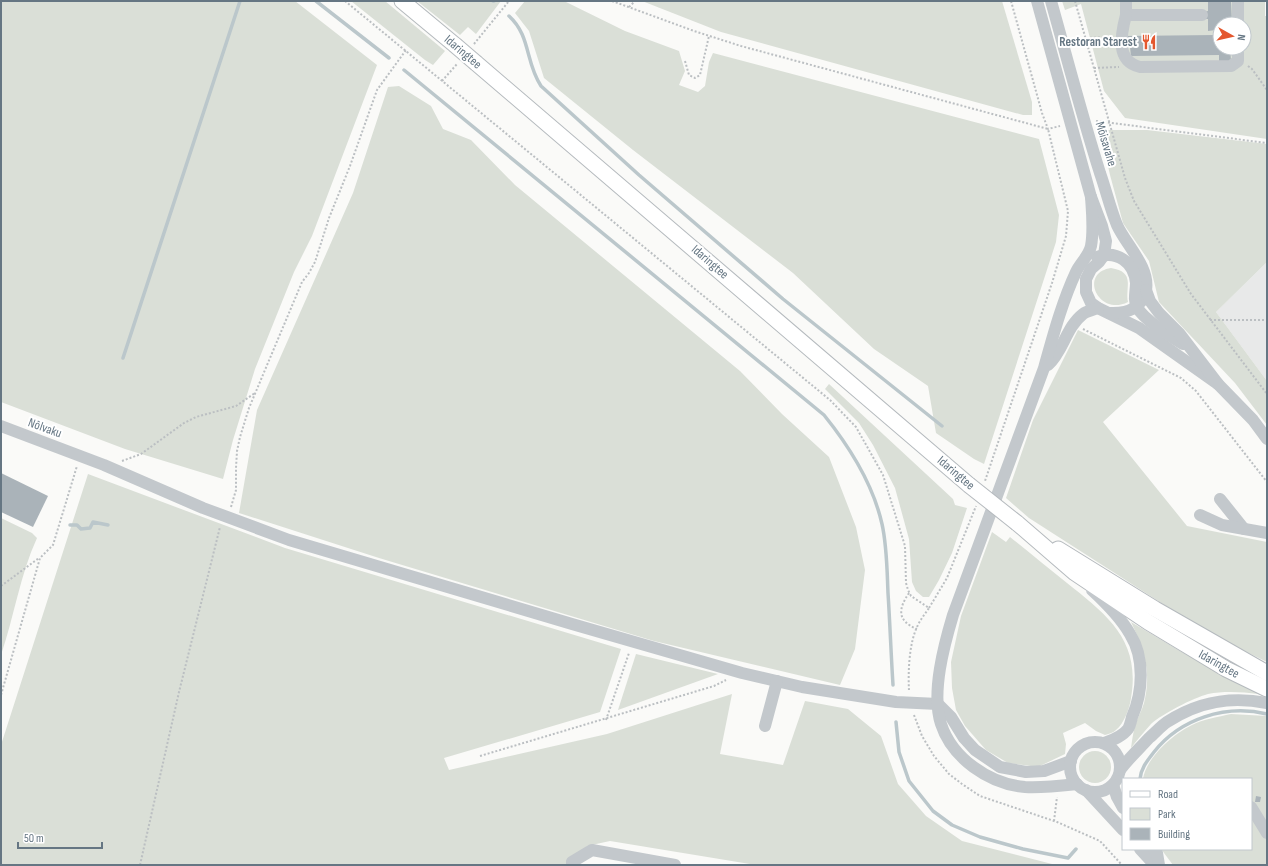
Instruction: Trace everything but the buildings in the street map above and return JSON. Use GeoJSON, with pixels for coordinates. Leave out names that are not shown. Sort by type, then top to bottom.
{"type":"FeatureCollection","features":[{"type":"Feature","properties":{"kind":"main road","name":"Idaringtee"},"geometry":{"type":"LineString","coordinates":[[402,1],[969,485],[1017,523],[1075,573],[1148,622],[1200,654],[1226,669],[1267,689]]}},
{"type":"Feature","properties":{"kind":"main road","name":"Idaringtee"},"geometry":{"type":"LineString","coordinates":[[1017,523],[1156,609],[1267,673]]}},
{"type":"Feature","properties":{"kind":"street"},"geometry":{"type":"LineString","coordinates":[[1036,1],[1091,197],[1102,226],[1106,241],[1104,254]]}},
{"type":"Feature","properties":{"kind":"street","name":"Mõisavahe"},"geometry":{"type":"LineString","coordinates":[[1051,1],[1090,140],[1117,225],[1144,270],[1146,290],[1150,301],[1179,333],[1218,384],[1253,420],[1267,439]]}},
{"type":"Feature","properties":{"kind":"street"},"geometry":{"type":"LineString","coordinates":[[1126,1],[1126,14],[1122,36],[1123,55],[1126,61],[1134,66],[1231,66],[1238,61],[1238,56]]}},
{"type":"Feature","properties":{"kind":"street"},"geometry":{"type":"LineString","coordinates":[[1238,1],[1238,16]]}},
{"type":"Feature","properties":{"kind":"street"},"geometry":{"type":"LineString","coordinates":[[1126,14],[1202,15]]}},
{"type":"Feature","properties":{"kind":"street"},"geometry":{"type":"LineString","coordinates":[[1091,197],[1093,238],[1091,248],[1077,270],[1067,295],[1044,368],[952,615],[942,653],[938,688],[938,704],[941,723],[950,741],[964,760],[983,773],[1008,784],[1023,787],[1081,787],[1091,792],[1099,792],[1107,789],[1118,778],[1120,762],[1112,747],[1096,741],[1087,742],[1080,746],[1070,761],[1071,773],[1081,787],[1122,829]]}},
{"type":"Feature","properties":{"kind":"street"},"geometry":{"type":"LineString","coordinates":[[1083,262],[1104,254],[1115,255],[1125,260],[1133,271],[1136,284],[1135,296],[1137,307]]}},
{"type":"Feature","properties":{"kind":"street","name":"Mõisavahe"},"geometry":{"type":"LineString","coordinates":[[1104,254],[1099,262],[1091,268],[1086,279],[1086,292],[1091,303],[1139,328],[1218,384]]}},
{"type":"Feature","properties":{"kind":"street"},"geometry":{"type":"LineString","coordinates":[[1044,368],[1053,360],[1063,340],[1075,322],[1084,313],[1103,310],[1121,314],[1130,311],[1137,307],[1143,299],[1146,290]]}},
{"type":"Feature","properties":{"kind":"street","name":"Mõisavahe"},"geometry":{"type":"LineString","coordinates":[[1137,307],[1143,315],[1195,353]]}},
{"type":"Feature","properties":{"kind":"street","name":"Nõlvaku"},"geometry":{"type":"LineString","coordinates":[[1,426],[104,465],[225,517],[289,540],[633,642],[777,681],[802,687],[896,702],[938,704]]}},
{"type":"Feature","properties":{"kind":"street"},"geometry":{"type":"LineString","coordinates":[[1220,499],[1244,529]]}},
{"type":"Feature","properties":{"kind":"street"},"geometry":{"type":"LineString","coordinates":[[1200,515],[1222,525],[1267,533]]}},
{"type":"Feature","properties":{"kind":"street"},"geometry":{"type":"LineString","coordinates":[[1075,573],[1107,605],[1130,634],[1136,648],[1140,665],[1139,696],[1127,729],[1117,738],[1104,743]]}},
{"type":"Feature","properties":{"kind":"street"},"geometry":{"type":"LineString","coordinates":[[765,726],[777,681]]}},
{"type":"Feature","properties":{"kind":"street"},"geometry":{"type":"LineString","coordinates":[[1120,770],[1130,757],[1166,722],[1195,707],[1232,699],[1267,703]]}},
{"type":"Feature","properties":{"kind":"street"},"geometry":{"type":"LineString","coordinates":[[938,704],[951,717],[964,738],[975,750],[1000,768],[1026,772],[1044,771],[1070,761]]}},
{"type":"Feature","properties":{"kind":"street"},"geometry":{"type":"LineString","coordinates":[[1113,784],[1122,806]]}},
{"type":"Feature","properties":{"kind":"street"},"geometry":{"type":"LineString","coordinates":[[1252,809],[1267,833]]}},
{"type":"Feature","properties":{"kind":"street"},"geometry":{"type":"LineString","coordinates":[[572,865],[572,862],[592,850],[675,865]]}},
{"type":"Feature","properties":{"kind":"street"},"geometry":{"type":"LineString","coordinates":[[1141,850],[1151,861],[1158,865]]}},
{"type":"Feature","properties":{"kind":"street"},"geometry":{"type":"LineString","coordinates":[[1155,850],[1157,853],[1158,865]]}},
{"type":"Feature","properties":{"kind":"path"},"geometry":{"type":"LineString","coordinates":[[345,1],[830,400],[856,426],[883,475],[905,546],[906,583],[912,596],[929,608]]}},
{"type":"Feature","properties":{"kind":"path"},"geometry":{"type":"LineString","coordinates":[[472,45],[509,1]]}},
{"type":"Feature","properties":{"kind":"path"},"geometry":{"type":"LineString","coordinates":[[612,1],[741,46],[1048,128],[1062,125]]}},
{"type":"Feature","properties":{"kind":"path"},"geometry":{"type":"LineString","coordinates":[[629,7],[635,1]]}},
{"type":"Feature","properties":{"kind":"path"},"geometry":{"type":"LineString","coordinates":[[984,483],[1052,282],[1066,236],[1068,211],[1048,128],[1042,113],[1010,1]]}},
{"type":"Feature","properties":{"kind":"path"},"geometry":{"type":"LineString","coordinates":[[1075,1],[1125,178],[1134,201],[1191,294],[1267,394]]}},
{"type":"Feature","properties":{"kind":"path"},"geometry":{"type":"LineString","coordinates":[[685,61],[689,75],[695,78],[700,75],[709,36]]}},
{"type":"Feature","properties":{"kind":"path"},"geometry":{"type":"LineString","coordinates":[[1086,38],[1122,36]]}},
{"type":"Feature","properties":{"kind":"path"},"geometry":{"type":"LineString","coordinates":[[140,865],[177,700],[212,556],[236,490],[236,468],[240,437],[249,408],[302,282],[316,262],[329,218],[350,166],[377,90],[406,50]]}},
{"type":"Feature","properties":{"kind":"path"},"geometry":{"type":"LineString","coordinates":[[1238,61],[1252,69],[1267,90]]}},
{"type":"Feature","properties":{"kind":"path"},"geometry":{"type":"LineString","coordinates":[[442,81],[457,63]]}},
{"type":"Feature","properties":{"kind":"path"},"geometry":{"type":"LineString","coordinates":[[1094,68],[1134,66]]}},
{"type":"Feature","properties":{"kind":"path"},"geometry":{"type":"LineString","coordinates":[[1090,120],[1267,143]]}},
{"type":"Feature","properties":{"kind":"path"},"geometry":{"type":"LineString","coordinates":[[1210,320],[1267,320]]}},
{"type":"Feature","properties":{"kind":"path"},"geometry":{"type":"LineString","coordinates":[[1079,327],[1181,378],[1196,391],[1267,482]]}},
{"type":"Feature","properties":{"kind":"path"},"geometry":{"type":"LineString","coordinates":[[104,465],[140,454],[184,423],[196,417],[236,406],[256,392]]}},
{"type":"Feature","properties":{"kind":"path"},"geometry":{"type":"LineString","coordinates":[[1,586],[40,558],[53,545],[80,456]]}},
{"type":"Feature","properties":{"kind":"path"},"geometry":{"type":"LineString","coordinates":[[977,503],[947,578],[917,629],[910,663],[910,703],[922,736],[934,756],[949,774],[980,796],[1054,821],[1100,841],[1122,865]]}},
{"type":"Feature","properties":{"kind":"path"},"geometry":{"type":"LineString","coordinates":[[1,695],[40,558]]}},
{"type":"Feature","properties":{"kind":"path"},"geometry":{"type":"LineString","coordinates":[[910,592],[902,607],[901,616],[903,621],[917,629]]}},
{"type":"Feature","properties":{"kind":"path"},"geometry":{"type":"LineString","coordinates":[[606,720],[633,642]]}},
{"type":"Feature","properties":{"kind":"path"},"geometry":{"type":"LineString","coordinates":[[480,756],[606,720],[714,686],[742,672]]}},
{"type":"Feature","properties":{"kind":"path"},"geometry":{"type":"LineString","coordinates":[[1054,821],[1056,812],[1057,786]]}},
{"type":"Feature","properties":{"kind":"shaded area"},"geometry":{"type":"Polygon","coordinates":[[[1267,262],[1267,381],[1216,312],[1267,262]]]}},
{"type":"Feature","properties":{"kind":"green space"},"geometry":{"type":"Polygon","coordinates":[[[1,1],[295,1],[377,65],[312,236],[294,272],[255,369],[233,440],[223,479],[125,449],[1,402],[1,1]]]}},
{"type":"Feature","properties":{"kind":"green space"},"geometry":{"type":"Polygon","coordinates":[[[351,1],[385,1],[445,51],[433,65],[351,1]]]}},
{"type":"Feature","properties":{"kind":"green space"},"geometry":{"type":"Polygon","coordinates":[[[417,1],[501,1],[476,34],[468,27],[460,35],[417,1]]]}},
{"type":"Feature","properties":{"kind":"green space"},"geometry":{"type":"Polygon","coordinates":[[[525,1],[564,1],[625,31],[679,51],[685,71],[679,85],[698,92],[705,86],[709,62],[713,53],[1039,139],[1059,215],[1056,242],[984,464],[974,459],[936,433],[928,386],[874,349],[793,273],[633,150],[544,78],[529,31],[515,13],[525,1]]]}},
{"type":"Feature","properties":{"kind":"green space"},"geometry":{"type":"Polygon","coordinates":[[[642,1],[1002,1],[1032,102],[1032,115],[1023,115],[721,32],[642,1]]]}},
{"type":"Feature","properties":{"kind":"green space"},"geometry":{"type":"Polygon","coordinates":[[[1062,1],[1265,1],[1265,16],[1267,16],[1267,139],[1125,118],[1104,91],[1081,4],[1065,10],[1062,1]]]}},
{"type":"Feature","properties":{"kind":"green space"},"geometry":{"type":"Polygon","coordinates":[[[399,86],[431,106],[443,129],[471,140],[515,185],[740,371],[782,414],[829,457],[856,527],[865,570],[855,649],[840,685],[654,641],[379,558],[239,513],[257,410],[353,193],[388,87],[399,86]]]}},
{"type":"Feature","properties":{"kind":"green space"},"geometry":{"type":"Polygon","coordinates":[[[1100,130],[1147,130],[1267,144],[1267,262],[1216,312],[1267,381],[1267,425],[1235,383],[1159,302],[1149,261],[1123,223],[1100,130]]]}},
{"type":"Feature","properties":{"kind":"green space"},"geometry":{"type":"Polygon","coordinates":[[[1111,268],[1119,270],[1127,277],[1128,302],[1118,305],[1108,304],[1101,299],[1096,292],[1094,285],[1096,278],[1101,272],[1111,268]]]}},
{"type":"Feature","properties":{"kind":"green space"},"geometry":{"type":"Polygon","coordinates":[[[1078,330],[1159,370],[1103,422],[1187,526],[1267,542],[1267,662],[1208,633],[1029,518],[1006,498],[1033,420],[1078,330]]]}},
{"type":"Feature","properties":{"kind":"green space"},"geometry":{"type":"Polygon","coordinates":[[[829,384],[953,499],[955,505],[967,508],[952,553],[929,597],[923,597],[916,591],[912,582],[909,539],[895,488],[873,445],[859,423],[825,389],[829,384]]]}},
{"type":"Feature","properties":{"kind":"green space"},"geometry":{"type":"Polygon","coordinates":[[[88,474],[285,548],[621,649],[600,712],[444,758],[449,770],[607,734],[732,694],[720,754],[783,765],[805,701],[848,709],[881,736],[898,784],[926,816],[962,841],[1056,865],[756,865],[610,841],[587,846],[574,865],[1,865],[1,745],[88,474]]]}},
{"type":"Feature","properties":{"kind":"green space"},"geometry":{"type":"Polygon","coordinates":[[[1,518],[32,533],[37,538],[26,567],[1,655],[1,518]]]}},
{"type":"Feature","properties":{"kind":"green space"},"geometry":{"type":"Polygon","coordinates":[[[992,532],[1006,542],[1010,537],[1095,606],[1118,631],[1126,645],[1131,660],[1133,678],[1130,702],[1122,724],[1113,732],[1105,735],[1096,731],[1085,723],[1063,733],[1066,744],[1065,754],[1038,767],[1008,763],[986,750],[965,726],[956,710],[952,688],[951,662],[961,616],[992,532]]]}},
{"type":"Feature","properties":{"kind":"green space"},"geometry":{"type":"Polygon","coordinates":[[[1131,622],[1258,694],[1220,692],[1194,699],[1156,720],[1131,748],[1135,726],[1144,703],[1147,671],[1140,642],[1131,622]]]}},
{"type":"Feature","properties":{"kind":"green space"},"geometry":{"type":"Polygon","coordinates":[[[636,654],[718,674],[618,710],[636,654]]]}},
{"type":"Feature","properties":{"kind":"green space"},"geometry":{"type":"Polygon","coordinates":[[[1231,714],[1267,716],[1267,865],[1173,865],[1162,850],[1252,850],[1252,778],[1143,778],[1149,763],[1169,741],[1192,725],[1211,718],[1231,714]]]}},
{"type":"Feature","properties":{"kind":"green space"},"geometry":{"type":"Polygon","coordinates":[[[1092,751],[1098,751],[1107,755],[1111,767],[1107,779],[1098,783],[1092,783],[1083,779],[1079,770],[1079,764],[1083,755],[1092,751]]]}},
{"type":"Feature","properties":{"kind":"waterway"},"geometry":{"type":"LineString","coordinates":[[123,358],[240,1]]}},
{"type":"Feature","properties":{"kind":"waterway"},"geometry":{"type":"LineString","coordinates":[[316,1],[389,58]]}},
{"type":"Feature","properties":{"kind":"waterway"},"geometry":{"type":"LineString","coordinates":[[509,16],[521,32],[532,68],[541,86],[639,175],[783,299],[942,426]]}},
{"type":"Feature","properties":{"kind":"waterway"},"geometry":{"type":"LineString","coordinates":[[404,70],[824,415],[842,439],[859,466],[873,494],[882,524],[885,541],[893,685]]}},
{"type":"Feature","properties":{"kind":"waterway"},"geometry":{"type":"LineString","coordinates":[[70,525],[77,525],[81,529],[90,528],[93,522],[108,525]]}},
{"type":"Feature","properties":{"kind":"waterway"},"geometry":{"type":"LineString","coordinates":[[1140,778],[1143,768],[1154,752],[1165,740],[1190,723],[1204,717],[1235,711],[1251,711],[1267,714]]}},
{"type":"Feature","properties":{"kind":"waterway"},"geometry":{"type":"LineString","coordinates":[[896,722],[899,752],[909,781],[933,811],[952,825],[980,837],[1023,849],[1068,858],[1076,849]]}},
{"type":"Feature","properties":{"kind":"place","name":"Restoran Starest"},"geometry":{"type":"Point","coordinates":[1149,42]}}]}
